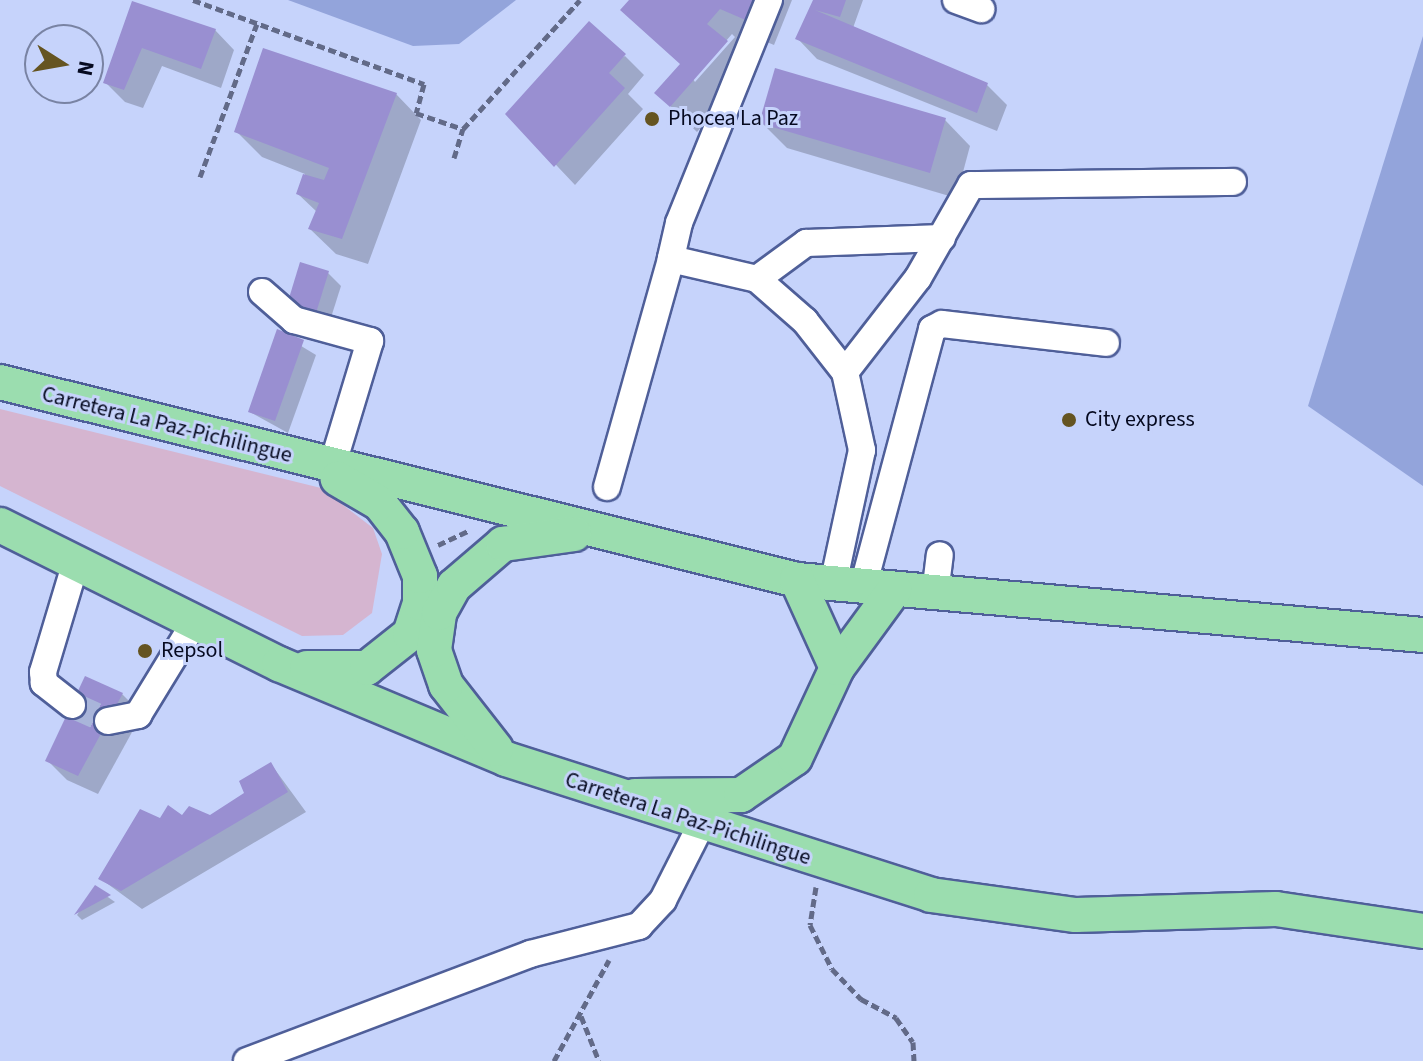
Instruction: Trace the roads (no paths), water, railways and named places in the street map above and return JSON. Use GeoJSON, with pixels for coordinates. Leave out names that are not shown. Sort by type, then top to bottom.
{"type":"FeatureCollection","features":[{"type":"Feature","properties":{"kind":"main road","name":"Carretera La Paz-Pichilingue"},"geometry":{"type":"LineString","coordinates":[[0,382],[320,465],[797,580],[1423,635]]}},
{"type":"Feature","properties":{"kind":"main road"},"geometry":{"type":"LineString","coordinates":[[279,664],[367,668],[410,634],[420,603],[420,576],[402,532],[379,503],[320,465]]}},
{"type":"Feature","properties":{"kind":"main road","name":"Carretera La Paz-Pichilingue"},"geometry":{"type":"LineString","coordinates":[[0,525],[279,664],[506,759],[820,862],[997,909],[1076,915],[1276,909],[1423,931]]}},
{"type":"Feature","properties":{"kind":"main road"},"geometry":{"type":"LineString","coordinates":[[506,759],[471,724],[446,685],[434,650],[439,613],[454,586],[503,544],[595,532]]}},
{"type":"Feature","properties":{"kind":"main road"},"geometry":{"type":"LineString","coordinates":[[797,580],[837,668]]}},
{"type":"Feature","properties":{"kind":"main road"},"geometry":{"type":"LineString","coordinates":[[627,797],[741,795],[760,788],[811,737],[864,587]]}},
{"type":"Feature","properties":{"kind":"street"},"geometry":{"type":"LineString","coordinates":[[607,487],[679,223],[769,0]]}},
{"type":"Feature","properties":{"kind":"street"},"geometry":{"type":"LineString","coordinates":[[845,372],[942,238],[971,185],[1233,182]]}},
{"type":"Feature","properties":{"kind":"street"},"geometry":{"type":"LineString","coordinates":[[757,279],[806,243],[942,238]]}},
{"type":"Feature","properties":{"kind":"street"},"geometry":{"type":"LineString","coordinates":[[671,259],[757,279],[805,321],[845,372],[862,450],[864,587]]}},
{"type":"Feature","properties":{"kind":"street"},"geometry":{"type":"LineString","coordinates":[[262,292],[294,320],[370,341],[320,465]]}},
{"type":"Feature","properties":{"kind":"street"},"geometry":{"type":"LineString","coordinates":[[864,587],[932,329],[942,324],[1106,343]]}},
{"type":"Feature","properties":{"kind":"street"},"geometry":{"type":"LineString","coordinates":[[935,594],[940,555]]}},
{"type":"Feature","properties":{"kind":"street"},"geometry":{"type":"LineString","coordinates":[[72,705],[44,683],[43,672],[76,562]]}},
{"type":"Feature","properties":{"kind":"street"},"geometry":{"type":"LineString","coordinates":[[108,721],[138,715],[195,622]]}},
{"type":"Feature","properties":{"kind":"street"},"geometry":{"type":"LineString","coordinates":[[247,1061],[530,954],[622,934],[663,900],[702,823]]}},
{"type":"Feature","properties":{"kind":"water"},"geometry":{"type":"Polygon","coordinates":[[[288,0],[516,0],[459,44],[413,46],[288,0]]]}},
{"type":"Feature","properties":{"kind":"water"},"geometry":{"type":"Polygon","coordinates":[[[1423,36],[1423,486],[1308,406],[1423,36]]]}},
{"type":"Feature","properties":{"kind":"tunnel"},"geometry":{"type":"LineString","coordinates":[[72,705],[108,721]]}},
{"type":"Feature","properties":{"kind":"place","name":"Phocea La Paz"},"geometry":{"type":"Point","coordinates":[652,119]}},
{"type":"Feature","properties":{"kind":"place","name":"City express"},"geometry":{"type":"Point","coordinates":[1069,420]}},
{"type":"Feature","properties":{"kind":"place","name":"Repsol"},"geometry":{"type":"Point","coordinates":[145,651]}}]}
